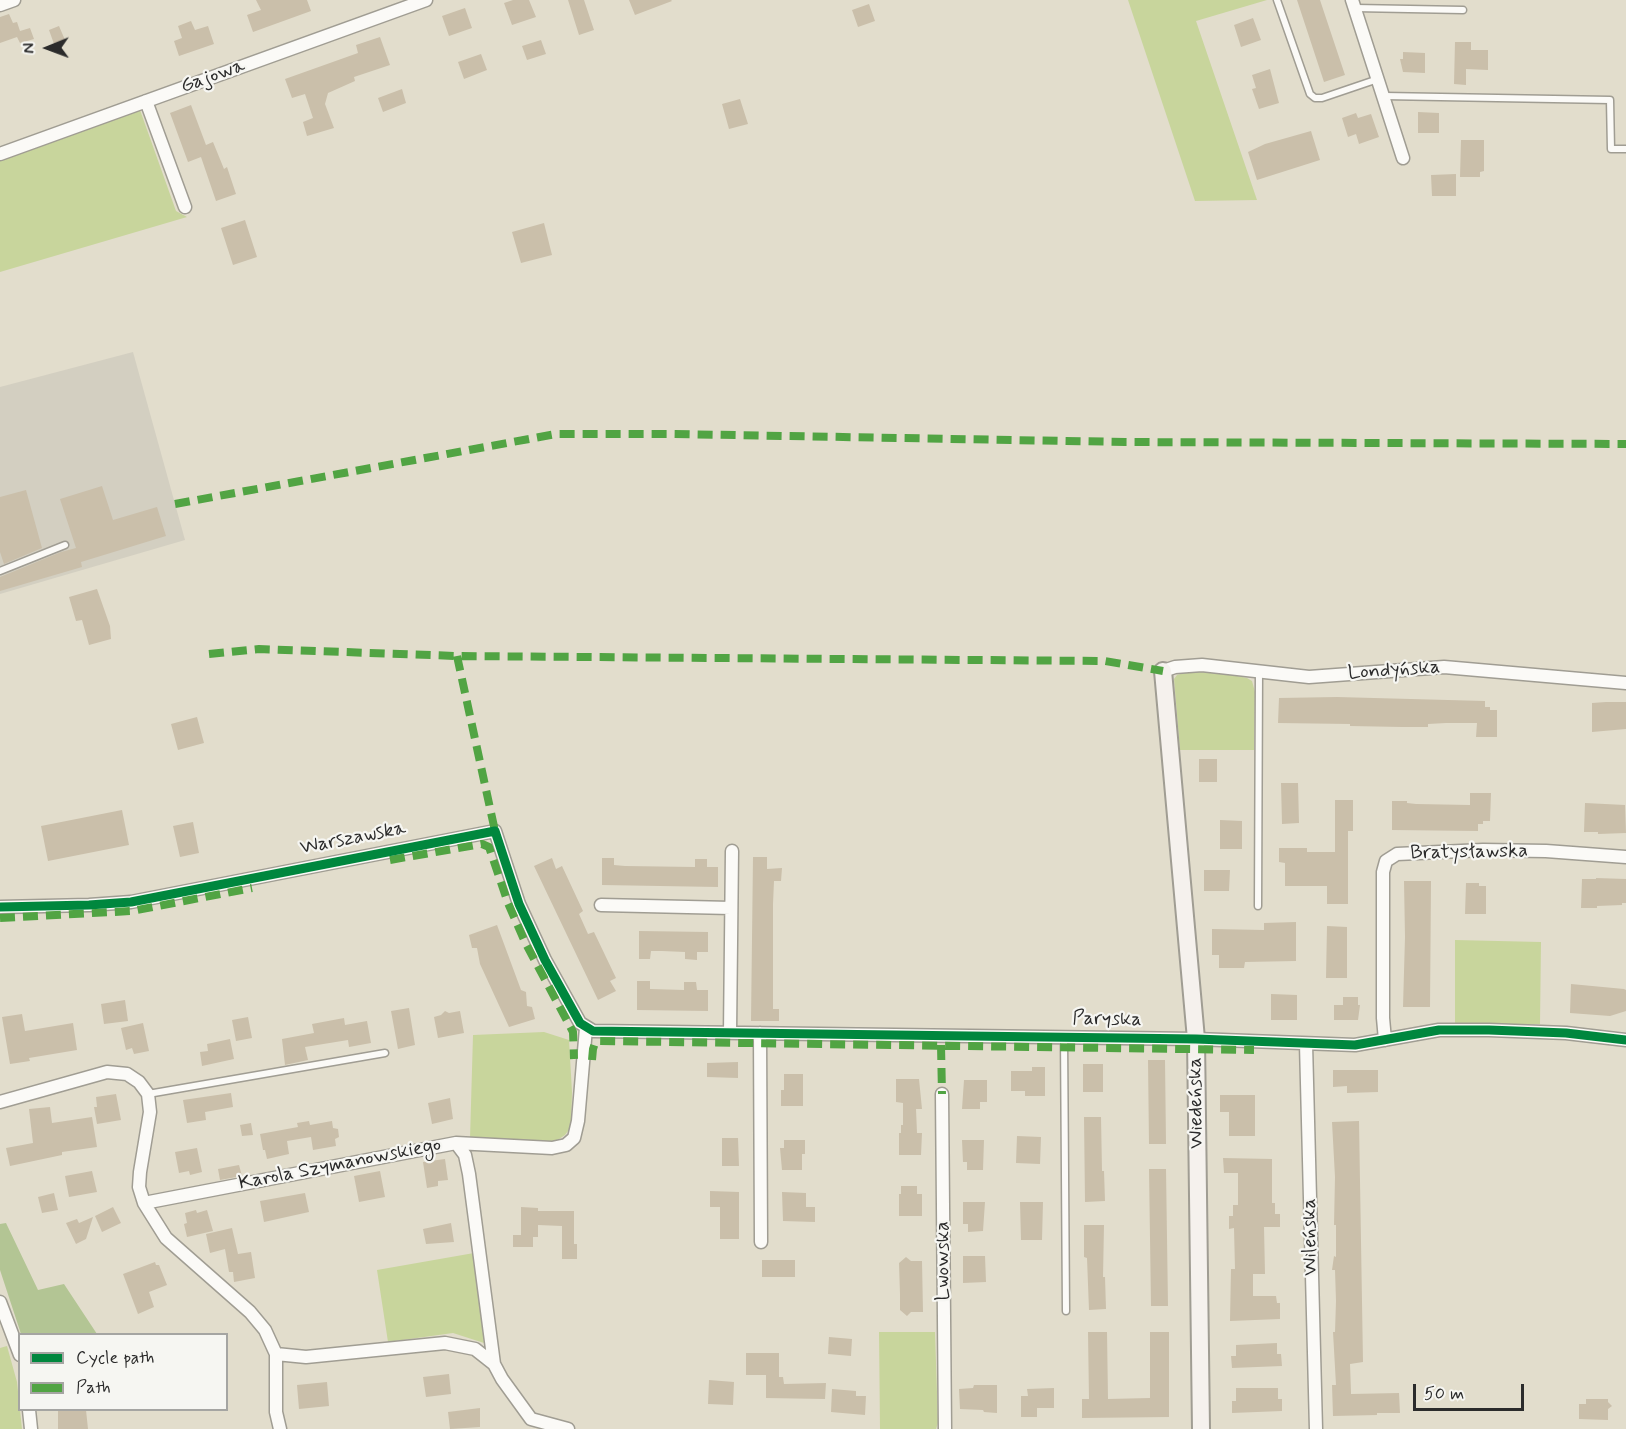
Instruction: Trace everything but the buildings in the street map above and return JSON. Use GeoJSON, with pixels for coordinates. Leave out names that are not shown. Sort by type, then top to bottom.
{"type":"FeatureCollection","features":[{"type":"Feature","properties":{"kind":"street"},"geometry":{"type":"LineString","coordinates":[[0,5],[14,0]]}},
{"type":"Feature","properties":{"kind":"street","name":"Gajowa"},"geometry":{"type":"LineString","coordinates":[[0,154],[426,0]]}},
{"type":"Feature","properties":{"kind":"street"},"geometry":{"type":"LineString","coordinates":[[1354,4],[1403,158]]}},
{"type":"Feature","properties":{"kind":"street"},"geometry":{"type":"LineString","coordinates":[[146,101],[185,207]]}},
{"type":"Feature","properties":{"kind":"street","name":"Londyńska"},"geometry":{"type":"LineString","coordinates":[[1163,671],[1175,667],[1202,665],[1309,677],[1444,667],[1626,683]]}},
{"type":"Feature","properties":{"kind":"street","name":"Wiedeńska"},"geometry":{"type":"LineString","coordinates":[[1163,671],[1196,1039],[1201,1429]]}},
{"type":"Feature","properties":{"kind":"street","name":"Warszawska"},"geometry":{"type":"LineString","coordinates":[[0,907],[131,902],[495,831],[512,884],[535,939],[577,1018],[586,1028]]}},
{"type":"Feature","properties":{"kind":"street","name":"Bratysławska"},"geometry":{"type":"LineString","coordinates":[[1385,1040],[1383,872],[1386,861],[1396,854],[1483,850],[1546,851],[1626,857]]}},
{"type":"Feature","properties":{"kind":"street"},"geometry":{"type":"LineString","coordinates":[[730,1033],[732,851]]}},
{"type":"Feature","properties":{"kind":"street"},"geometry":{"type":"LineString","coordinates":[[601,906],[731,908]]}},
{"type":"Feature","properties":{"kind":"street"},"geometry":{"type":"LineString","coordinates":[[456,1143],[552,1148],[566,1145],[574,1138],[578,1121],[586,1028]]}},
{"type":"Feature","properties":{"kind":"street","name":"Paryska"},"geometry":{"type":"LineString","coordinates":[[586,1028],[596,1031],[1196,1039],[1355,1045],[1439,1030],[1566,1034],[1626,1040]]}},
{"type":"Feature","properties":{"kind":"street"},"geometry":{"type":"LineString","coordinates":[[760,1033],[762,1242]]}},
{"type":"Feature","properties":{"kind":"street","name":"Wileńska"},"geometry":{"type":"LineString","coordinates":[[1305,1044],[1316,1429]]}},
{"type":"Feature","properties":{"kind":"street"},"geometry":{"type":"LineString","coordinates":[[0,1102],[107,1072],[117,1072],[133,1077],[139,1082],[147,1094],[150,1112],[139,1187],[144,1203],[165,1238],[250,1312],[265,1330],[276,1354],[276,1412],[280,1429]]}},
{"type":"Feature","properties":{"kind":"street","name":"Lwowska"},"geometry":{"type":"LineString","coordinates":[[942,1094],[945,1429]]}},
{"type":"Feature","properties":{"kind":"street","name":"Karola Szymanowskiego"},"geometry":{"type":"LineString","coordinates":[[144,1203],[456,1143],[465,1155],[469,1174],[494,1364]]}},
{"type":"Feature","properties":{"kind":"street"},"geometry":{"type":"LineString","coordinates":[[0,1302],[18,1350]]}},
{"type":"Feature","properties":{"kind":"street"},"geometry":{"type":"LineString","coordinates":[[276,1354],[306,1357],[445,1343],[475,1349],[494,1364],[531,1419],[568,1429]]}},
{"type":"Feature","properties":{"kind":"street"},"geometry":{"type":"LineString","coordinates":[[29,1411],[31,1429]]}},
{"type":"Feature","properties":{"kind":"lane"},"geometry":{"type":"LineString","coordinates":[[1277,0],[1310,94],[1315,98],[1322,98],[1378,79]]}},
{"type":"Feature","properties":{"kind":"lane"},"geometry":{"type":"LineString","coordinates":[[1354,4],[1463,10]]}},
{"type":"Feature","properties":{"kind":"lane"},"geometry":{"type":"LineString","coordinates":[[1383,96],[1610,100],[1611,149],[1626,149]]}},
{"type":"Feature","properties":{"kind":"lane"},"geometry":{"type":"LineString","coordinates":[[0,571],[65,545]]}},
{"type":"Feature","properties":{"kind":"lane"},"geometry":{"type":"LineString","coordinates":[[1258,906],[1259,670]]}},
{"type":"Feature","properties":{"kind":"lane","name":"Paryska"},"geometry":{"type":"LineString","coordinates":[[1064,1037],[1066,1311]]}},
{"type":"Feature","properties":{"kind":"lane"},"geometry":{"type":"LineString","coordinates":[[147,1094],[385,1053]]}},
{"type":"Feature","properties":{"kind":"shaded area"},"geometry":{"type":"Polygon","coordinates":[[[133,352],[185,540],[0,594],[0,387],[133,352]]]}},
{"type":"Feature","properties":{"kind":"green space"},"geometry":{"type":"Polygon","coordinates":[[[1128,0],[1267,0],[1196,21],[1257,200],[1195,201],[1128,0]]]}},
{"type":"Feature","properties":{"kind":"green space"},"geometry":{"type":"Polygon","coordinates":[[[140,110],[176,211],[187,217],[0,272],[0,161],[140,110]]]}},
{"type":"Feature","properties":{"kind":"green space"},"geometry":{"type":"Polygon","coordinates":[[[1212,671],[1252,681],[1255,692],[1254,750],[1180,750],[1174,679],[1177,675],[1187,672],[1212,671]]]}},
{"type":"Feature","properties":{"kind":"green space"},"geometry":{"type":"Polygon","coordinates":[[[1455,940],[1541,942],[1540,1024],[1455,1025],[1455,940]]]}},
{"type":"Feature","properties":{"kind":"green space"},"geometry":{"type":"Polygon","coordinates":[[[544,1032],[569,1040],[572,1092],[571,1127],[565,1135],[553,1143],[470,1139],[473,1035],[544,1032]]]}},
{"type":"Feature","properties":{"kind":"green space"},"geometry":{"type":"Polygon","coordinates":[[[6,1223],[38,1290],[64,1284],[96,1333],[21,1333],[0,1270],[0,1224],[6,1223]]]}},
{"type":"Feature","properties":{"kind":"green space"},"geometry":{"type":"Polygon","coordinates":[[[474,1253],[484,1343],[453,1333],[388,1342],[377,1270],[474,1253]]]}},
{"type":"Feature","properties":{"kind":"green space"},"geometry":{"type":"Polygon","coordinates":[[[879,1332],[935,1332],[938,1423],[936,1429],[880,1429],[879,1332]]]}},
{"type":"Feature","properties":{"kind":"green space"},"geometry":{"type":"Polygon","coordinates":[[[7,1346],[17,1382],[18,1411],[20,1411],[22,1429],[0,1429],[0,1348],[7,1346]]]}},
{"type":"Feature","properties":{"kind":"marked path"},"geometry":{"type":"LineString","coordinates":[[175,504],[556,434],[1125,442],[1626,444]]}},
{"type":"Feature","properties":{"kind":"marked path"},"geometry":{"type":"LineString","coordinates":[[209,654],[259,649],[457,656],[1105,661],[1163,671]]}},
{"type":"Feature","properties":{"kind":"marked path"},"geometry":{"type":"LineString","coordinates":[[457,656],[495,831]]}},
{"type":"Feature","properties":{"kind":"marked path"},"geometry":{"type":"LineString","coordinates":[[390,860],[482,844],[489,847],[508,903],[525,942],[573,1032],[574,1059]]}},
{"type":"Feature","properties":{"kind":"marked path"},"geometry":{"type":"LineString","coordinates":[[0,918],[132,911],[252,888]]}},
{"type":"Feature","properties":{"kind":"marked path"},"geometry":{"type":"LineString","coordinates":[[592,1060],[595,1043],[599,1041],[1254,1050]]}},
{"type":"Feature","properties":{"kind":"marked path"},"geometry":{"type":"LineString","coordinates":[[941,1045],[942,1094]]}},
{"type":"Feature","properties":{"kind":"cycle path"},"geometry":{"type":"LineString","coordinates":[[0,907],[131,902],[495,831],[519,904],[545,960],[580,1023],[593,1031],[1196,1039],[1355,1045],[1439,1030],[1489,1030],[1566,1033],[1626,1040]]}}]}
